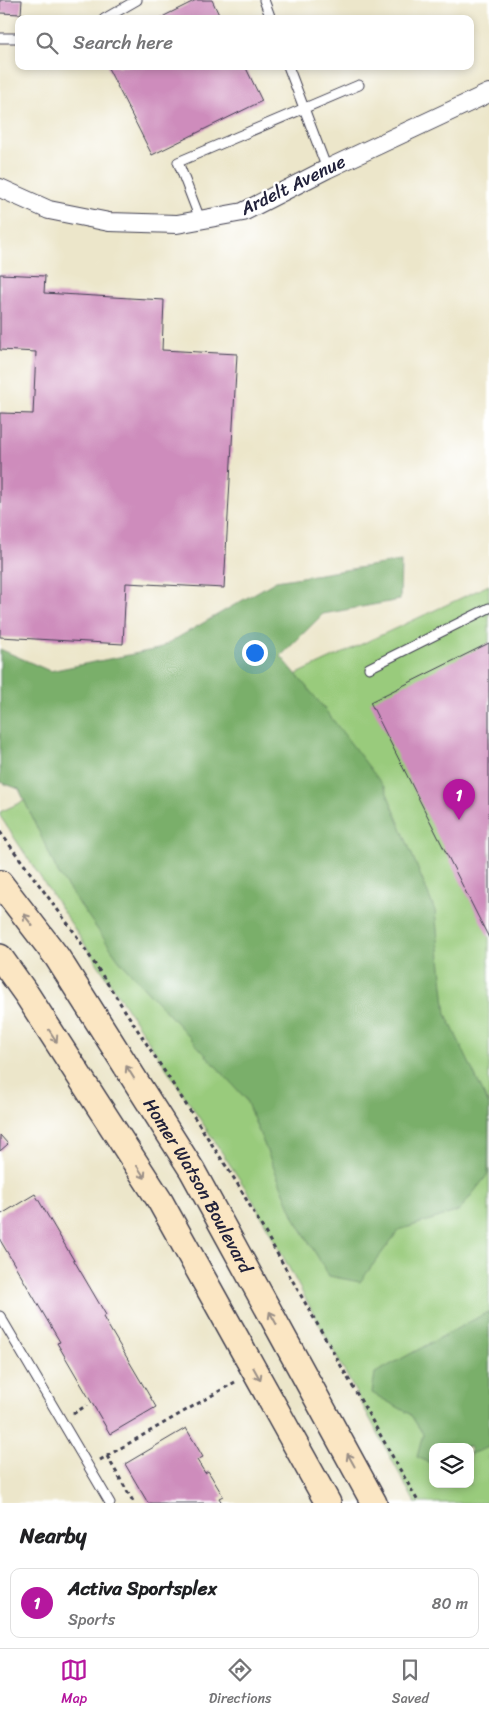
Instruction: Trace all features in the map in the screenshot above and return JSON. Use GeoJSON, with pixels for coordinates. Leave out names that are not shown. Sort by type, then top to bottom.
{"type":"FeatureCollection","features":[{"type":"Feature","properties":{"kind":"main road","name":"Homer Watson Boulevard"},"geometry":{"type":"LineString","coordinates":[[0,883],[57,957],[192,1170],[374,1503]]}},
{"type":"Feature","properties":{"kind":"main road"},"geometry":{"type":"LineString","coordinates":[[0,957],[27,995],[160,1201],[328,1503]]}},
{"type":"Feature","properties":{"kind":"street","name":"Ardelt Avenue"},"geometry":{"type":"LineString","coordinates":[[0,188],[49,210],[109,222],[176,224],[243,212],[327,169],[489,92]]}},
{"type":"Feature","properties":{"kind":"lane"},"geometry":{"type":"LineString","coordinates":[[111,15],[137,0]]}},
{"type":"Feature","properties":{"kind":"lane"},"geometry":{"type":"LineString","coordinates":[[264,0],[270,15]]}},
{"type":"Feature","properties":{"kind":"lane"},"geometry":{"type":"LineString","coordinates":[[0,38],[15,38]]}},
{"type":"Feature","properties":{"kind":"lane"},"geometry":{"type":"LineString","coordinates":[[289,70],[327,169]]}},
{"type":"Feature","properties":{"kind":"lane"},"geometry":{"type":"LineString","coordinates":[[200,220],[178,162],[359,86]]}},
{"type":"Feature","properties":{"kind":"lane"},"geometry":{"type":"LineString","coordinates":[[369,668],[489,608]]}},
{"type":"Feature","properties":{"kind":"lane"},"geometry":{"type":"LineString","coordinates":[[0,1316],[110,1503]]}},
{"type":"Feature","properties":{"kind":"path"},"geometry":{"type":"LineString","coordinates":[[0,832],[74,932],[237,1183],[419,1503]]}},
{"type":"Feature","properties":{"kind":"path"},"geometry":{"type":"LineString","coordinates":[[89,1467],[235,1382]]}},
{"type":"Feature","properties":{"kind":"path"},"geometry":{"type":"LineString","coordinates":[[107,1456],[134,1503]]}},
{"type":"Feature","properties":{"kind":"green space"},"geometry":{"type":"Polygon","coordinates":[[[401,561],[400,600],[323,614],[281,656],[320,703],[385,788],[435,911],[446,1014],[489,1105],[488,1174],[459,1211],[399,1230],[360,1282],[329,1276],[294,1217],[245,1098],[119,960],[59,875],[19,789],[0,782],[0,649],[50,671],[158,649],[276,581],[401,561]]]}},
{"type":"Feature","properties":{"kind":"green space"},"geometry":{"type":"Polygon","coordinates":[[[489,585],[489,1503],[415,1503],[250,1195],[0,816],[0,812],[489,585]]]}},
{"type":"Feature","properties":{"kind":"green space"},"geometry":{"type":"Polygon","coordinates":[[[489,1313],[489,1447],[474,1453],[474,1443],[429,1443],[429,1462],[417,1457],[423,1434],[410,1414],[372,1393],[375,1373],[489,1313]]]}},
{"type":"Feature","properties":{"kind":"building"},"geometry":{"type":"Polygon","coordinates":[[[0,0],[22,0],[21,14],[0,13],[0,0]]]}},
{"type":"Feature","properties":{"kind":"building"},"geometry":{"type":"Polygon","coordinates":[[[196,0],[212,0],[219,15],[166,15],[196,0]]]}},
{"type":"Feature","properties":{"kind":"building"},"geometry":{"type":"Polygon","coordinates":[[[109,70],[247,70],[262,101],[152,155],[109,70]]]}},
{"type":"Feature","properties":{"kind":"building"},"geometry":{"type":"Polygon","coordinates":[[[0,274],[45,276],[44,293],[164,300],[162,350],[237,354],[224,588],[126,583],[123,644],[0,637],[0,413],[33,414],[36,352],[0,350],[0,274]]]}},
{"type":"Feature","properties":{"kind":"building"},"geometry":{"type":"Polygon","coordinates":[[[489,643],[489,938],[370,702],[489,643]]]}},
{"type":"Feature","properties":{"kind":"building"},"geometry":{"type":"Polygon","coordinates":[[[0,1135],[8,1144],[0,1151],[0,1135]]]}},
{"type":"Feature","properties":{"kind":"building"},"geometry":{"type":"Polygon","coordinates":[[[35,1194],[106,1315],[103,1317],[156,1407],[110,1434],[57,1343],[60,1342],[0,1240],[0,1215],[35,1194]]]}},
{"type":"Feature","properties":{"kind":"building"},"geometry":{"type":"Polygon","coordinates":[[[186,1428],[203,1457],[197,1460],[205,1473],[208,1471],[223,1496],[219,1498],[222,1503],[148,1503],[125,1464],[186,1428]]]}},
{"type":"Feature","properties":{"kind":"place","name":"Activa Sportsplex"},"geometry":{"type":"Point","coordinates":[459,820]}}]}
